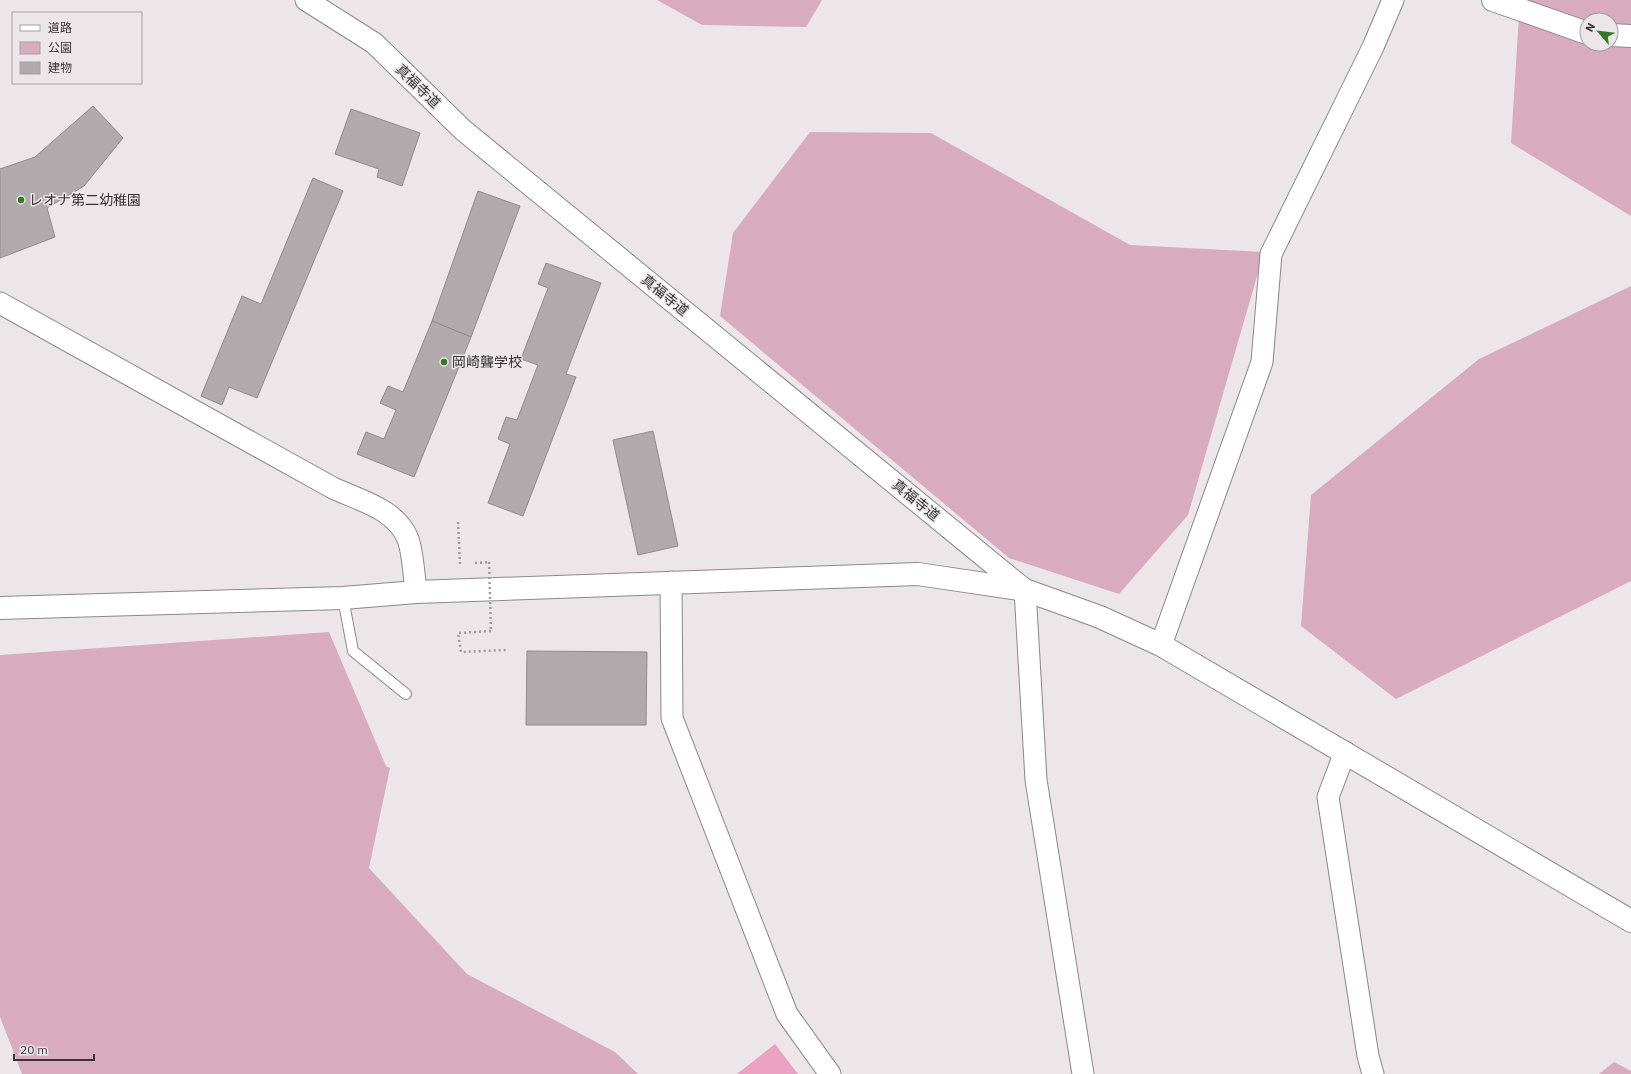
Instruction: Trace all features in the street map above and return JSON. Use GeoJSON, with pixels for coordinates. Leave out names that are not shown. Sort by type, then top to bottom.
{"type":"FeatureCollection","features":[{"type":"Feature","properties":{"kind":"street","name":"真福寺道"},"geometry":{"type":"LineString","coordinates":[[306,0],[374,43],[463,130],[1025,590]]}},
{"type":"Feature","properties":{"kind":"street"},"geometry":{"type":"LineString","coordinates":[[1161,645],[1262,362],[1271,254],[1373,47],[1393,0]]}},
{"type":"Feature","properties":{"kind":"street"},"geometry":{"type":"LineString","coordinates":[[1495,2],[1579,30]]}},
{"type":"Feature","properties":{"kind":"street"},"geometry":{"type":"LineString","coordinates":[[1619,35],[1631,36]]}},
{"type":"Feature","properties":{"kind":"street"},"geometry":{"type":"LineString","coordinates":[[0,302],[333,488],[388,513],[401,528],[408,540],[416,592]]}},
{"type":"Feature","properties":{"kind":"street"},"geometry":{"type":"LineString","coordinates":[[0,608],[343,598],[416,592],[918,574],[1025,590],[1100,617],[1161,645],[1631,921]]}},
{"type":"Feature","properties":{"kind":"street"},"geometry":{"type":"LineString","coordinates":[[671,582],[672,718],[787,1014],[830,1074]]}},
{"type":"Feature","properties":{"kind":"street"},"geometry":{"type":"LineString","coordinates":[[1025,590],[1036,780],[1082,1074]]}},
{"type":"Feature","properties":{"kind":"street"},"geometry":{"type":"LineString","coordinates":[[1345,752],[1328,797],[1372,1074]]}},
{"type":"Feature","properties":{"kind":"lane"},"geometry":{"type":"LineString","coordinates":[[343,598],[354,651],[406,694]]}},
{"type":"Feature","properties":{"kind":"path"},"geometry":{"type":"LineString","coordinates":[[458,522],[459,564],[467,564]]}},
{"type":"Feature","properties":{"kind":"path"},"geometry":{"type":"LineString","coordinates":[[474,563],[489,562],[491,631],[458,633],[461,652],[507,650]]}},
{"type":"Feature","properties":{"kind":"green space"},"geometry":{"type":"Polygon","coordinates":[[[657,0],[822,0],[806,27],[702,25],[657,0]]]}},
{"type":"Feature","properties":{"kind":"green space"},"geometry":{"type":"Polygon","coordinates":[[[1520,0],[1631,0],[1631,216],[1511,143],[1520,0]]]}},
{"type":"Feature","properties":{"kind":"green space"},"geometry":{"type":"Polygon","coordinates":[[[810,132],[931,133],[1130,245],[1264,252],[1188,515],[1119,594],[1009,558],[720,316],[733,233],[810,132]]]}},
{"type":"Feature","properties":{"kind":"green space"},"geometry":{"type":"Polygon","coordinates":[[[1631,286],[1631,581],[1396,699],[1301,626],[1311,495],[1479,359],[1631,286]]]}},
{"type":"Feature","properties":{"kind":"green space"},"geometry":{"type":"Polygon","coordinates":[[[329,632],[386,766],[390,768],[369,868],[467,974],[615,1052],[638,1074],[22,1074],[0,1017],[0,655],[329,632]]]}},
{"type":"Feature","properties":{"kind":"green space"},"geometry":{"type":"Polygon","coordinates":[[[1614,1062],[1631,1071],[1631,1074],[1599,1074],[1614,1062]]]}},
{"type":"Feature","properties":{"kind":"shaded area"},"geometry":{"type":"Polygon","coordinates":[[[775,1044],[798,1074],[737,1074],[775,1044]]]}},
{"type":"Feature","properties":{"kind":"building"},"geometry":{"type":"Polygon","coordinates":[[[93,106],[123,138],[84,186],[47,208],[55,237],[0,258],[0,169],[35,157],[93,106]]]}},
{"type":"Feature","properties":{"kind":"building"},"geometry":{"type":"Polygon","coordinates":[[[351,109],[420,133],[402,186],[377,177],[379,169],[335,154],[351,109]]]}},
{"type":"Feature","properties":{"kind":"building"},"geometry":{"type":"Polygon","coordinates":[[[313,178],[343,191],[257,398],[229,387],[222,405],[201,396],[242,296],[261,304],[313,178]]]}},
{"type":"Feature","properties":{"kind":"building"},"geometry":{"type":"Polygon","coordinates":[[[478,191],[520,206],[471,337],[432,321],[478,191]]]}},
{"type":"Feature","properties":{"kind":"building"},"geometry":{"type":"Polygon","coordinates":[[[546,263],[601,283],[566,374],[576,377],[523,516],[488,503],[510,444],[498,439],[506,417],[517,420],[538,365],[521,359],[548,288],[538,284],[546,263]]]}},
{"type":"Feature","properties":{"kind":"building"},"geometry":{"type":"Polygon","coordinates":[[[432,321],[471,337],[414,477],[357,454],[366,432],[384,439],[396,410],[380,403],[388,386],[403,392],[432,321]]]}},
{"type":"Feature","properties":{"kind":"building"},"geometry":{"type":"Polygon","coordinates":[[[653,431],[678,546],[638,555],[613,440],[653,431]]]}},
{"type":"Feature","properties":{"kind":"building"},"geometry":{"type":"Polygon","coordinates":[[[527,651],[647,652],[646,725],[526,725],[527,651]]]}},
{"type":"Feature","properties":{"kind":"place","name":"レオナ第二幼稚園"},"geometry":{"type":"Point","coordinates":[21,200]}},
{"type":"Feature","properties":{"kind":"place","name":"岡崎聾学校"},"geometry":{"type":"Point","coordinates":[444,362]}}]}
